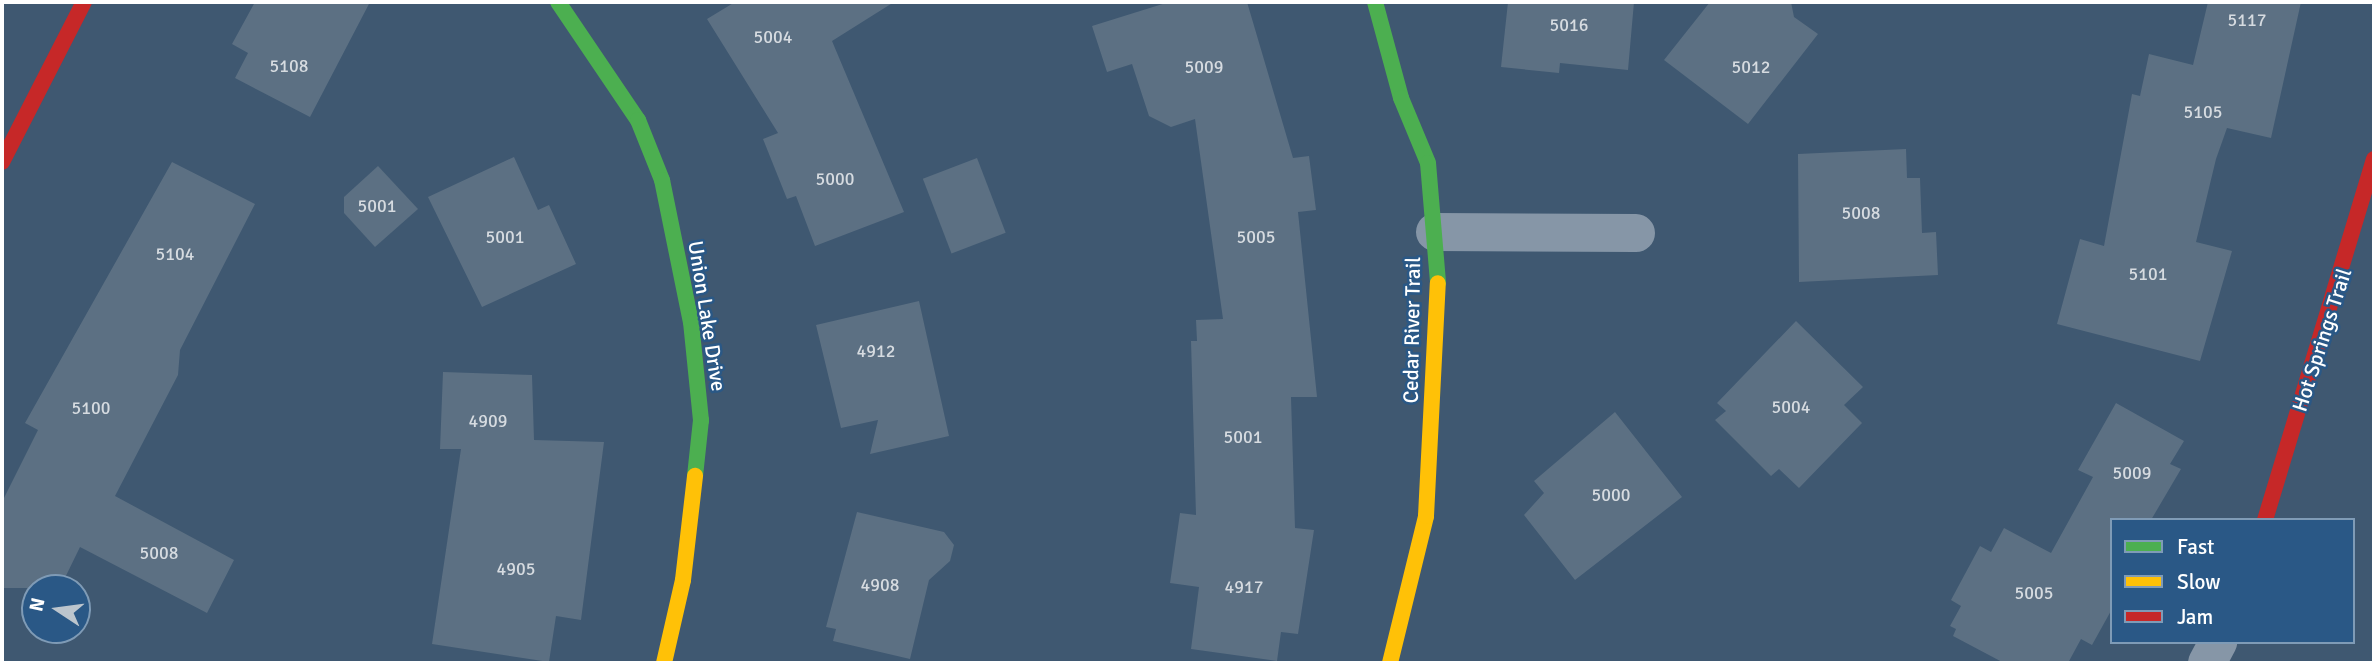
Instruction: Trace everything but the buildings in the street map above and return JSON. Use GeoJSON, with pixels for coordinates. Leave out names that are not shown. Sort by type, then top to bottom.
{"type":"FeatureCollection","features":[{"type":"Feature","properties":{"kind":"street"},"geometry":{"type":"LineString","coordinates":[[2,162],[84,2]]}},
{"type":"Feature","properties":{"kind":"street","name":"Union Lake Drive"},"geometry":{"type":"LineString","coordinates":[[558,2],[638,120],[662,180],[691,322],[701,420],[683,580],[664,663]]}},
{"type":"Feature","properties":{"kind":"street","name":"Cedar River Trail"},"geometry":{"type":"LineString","coordinates":[[1375,2],[1401,99],[1428,163],[1438,282],[1426,516],[1390,663]]}},
{"type":"Feature","properties":{"kind":"street","name":"Hot Springs Trail"},"geometry":{"type":"LineString","coordinates":[[2266,518],[2374,159]]}},
{"type":"Feature","properties":{"kind":"street"},"geometry":{"type":"LineString","coordinates":[[1434,232],[1636,233]]}},
{"type":"Feature","properties":{"kind":"street"},"geometry":{"type":"LineString","coordinates":[[2207,663],[2217,644]]}},
{"type":"Feature","properties":{"kind":"traffic: fast"},"geometry":{"type":"LineString","coordinates":[[558,2],[638,120],[662,180],[691,322],[701,420],[695,476]]}},
{"type":"Feature","properties":{"kind":"traffic: fast"},"geometry":{"type":"LineString","coordinates":[[1375,2],[1401,98],[1428,163],[1438,283]]}},
{"type":"Feature","properties":{"kind":"traffic: slow"},"geometry":{"type":"LineString","coordinates":[[1390,663],[1426,516],[1438,283]]}},
{"type":"Feature","properties":{"kind":"traffic: slow"},"geometry":{"type":"LineString","coordinates":[[664,663],[683,580],[695,476]]}},
{"type":"Feature","properties":{"kind":"traffic: jam"},"geometry":{"type":"LineString","coordinates":[[2,162],[84,2]]}},
{"type":"Feature","properties":{"kind":"traffic: jam"},"geometry":{"type":"LineString","coordinates":[[2266,518],[2374,159]]}}]}
